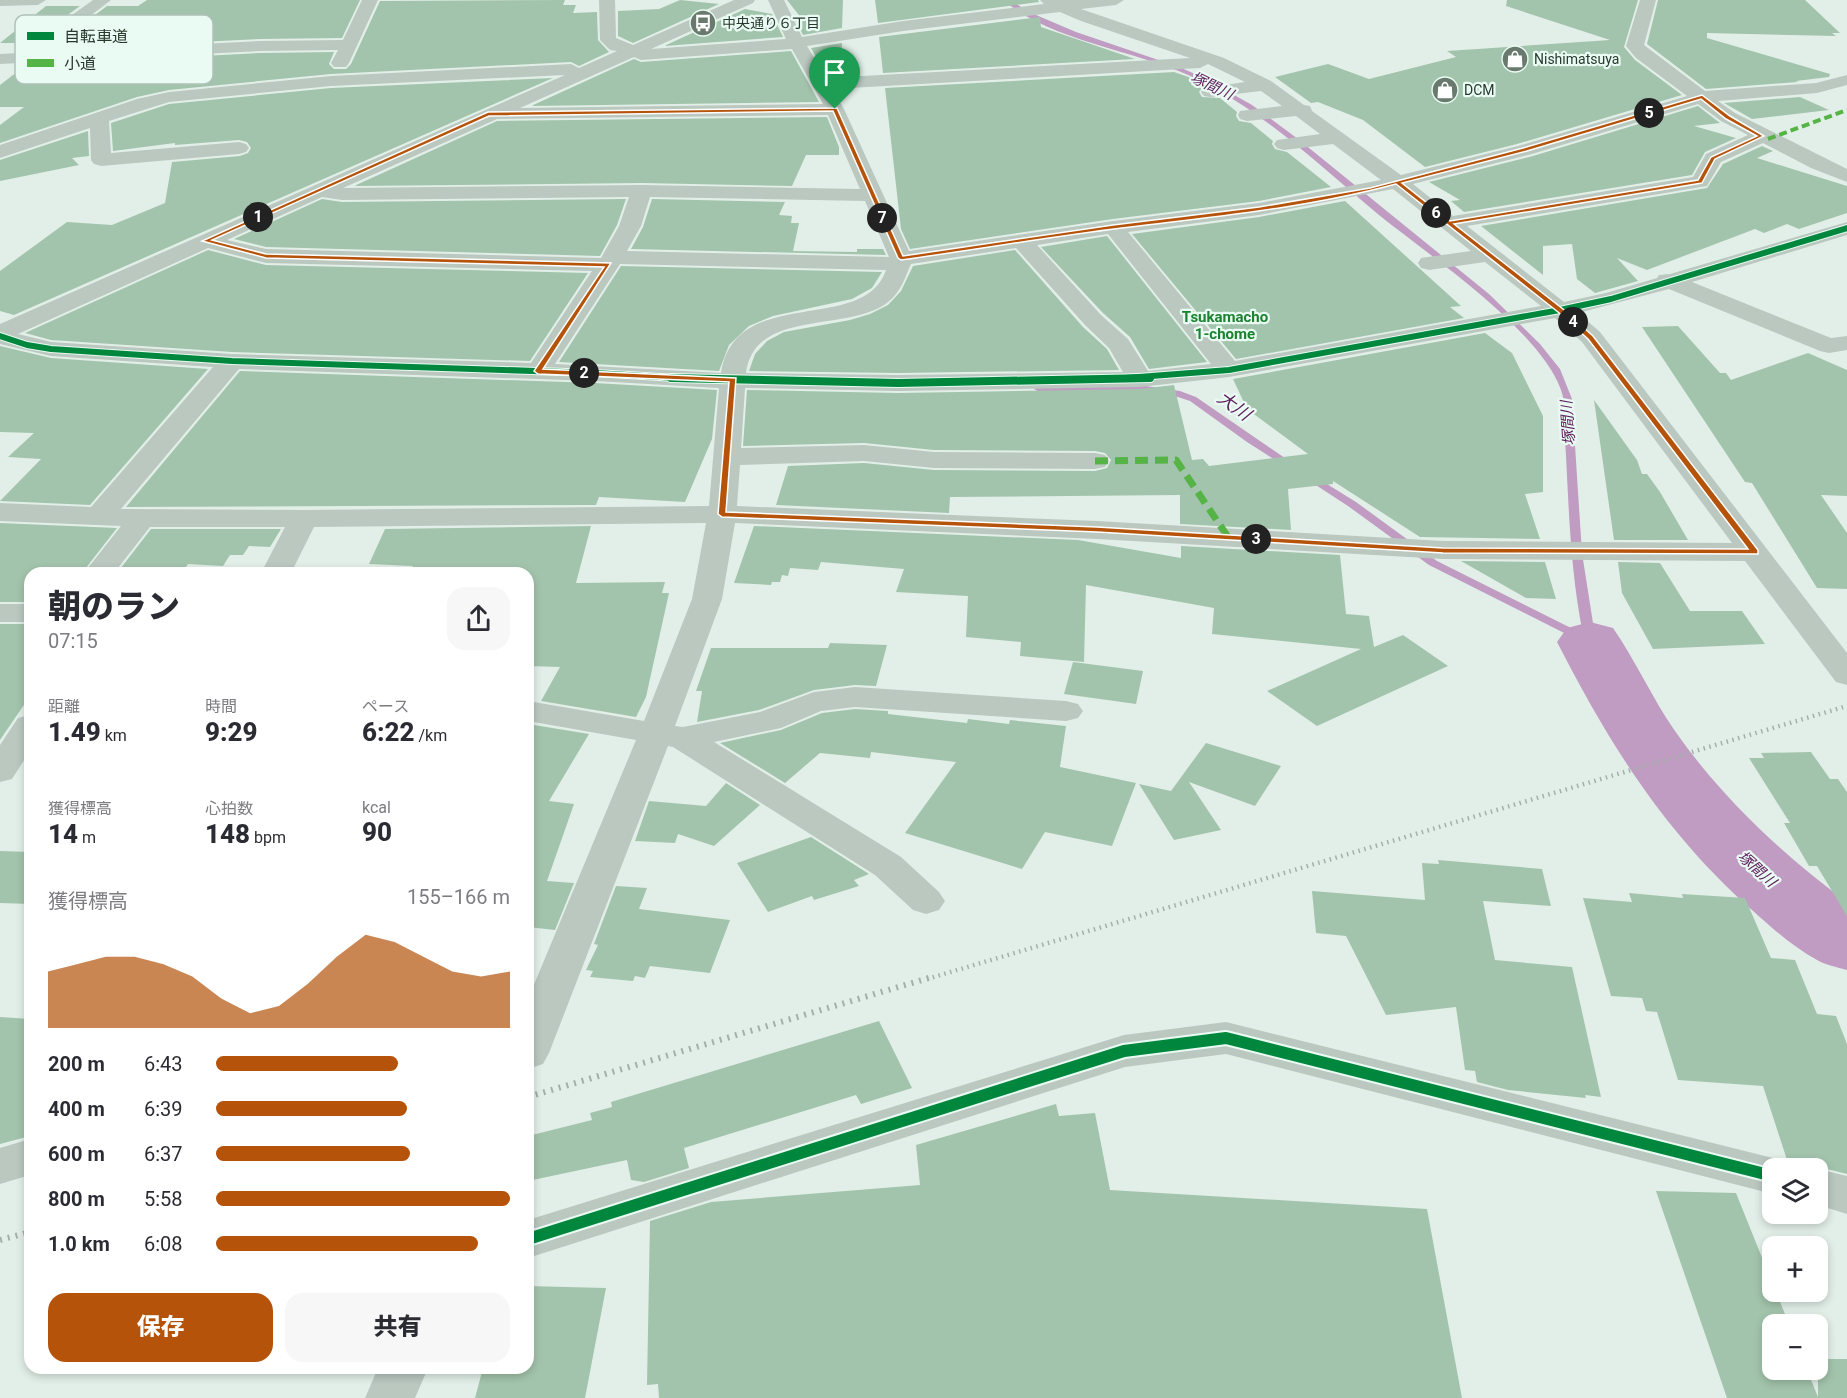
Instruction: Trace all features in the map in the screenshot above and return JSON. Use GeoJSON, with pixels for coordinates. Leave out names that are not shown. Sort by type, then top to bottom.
{"type":"FeatureCollection","features":[{"type":"Feature","properties":{"kind":"street"},"geometry":{"type":"LineString","coordinates":[[0,1],[38,0]]}},
{"type":"Feature","properties":{"kind":"street"},"geometry":{"type":"LineString","coordinates":[[82,15],[103,0]]}},
{"type":"Feature","properties":{"kind":"street"},"geometry":{"type":"LineString","coordinates":[[331,81],[370,0]]}},
{"type":"Feature","properties":{"kind":"street"},"geometry":{"type":"LineString","coordinates":[[607,0],[608,40],[616,46],[634,50]]}},
{"type":"Feature","properties":{"kind":"street"},"geometry":{"type":"LineString","coordinates":[[0,334],[316,190],[747,0]]}},
{"type":"Feature","properties":{"kind":"street"},"geometry":{"type":"LineString","coordinates":[[535,1016],[669,736],[709,592],[722,514],[737,356],[741,348],[759,332],[787,322],[872,302],[887,294],[894,284],[901,261],[835,109],[797,43],[776,0]]}},
{"type":"Feature","properties":{"kind":"street"},"geometry":{"type":"LineString","coordinates":[[616,57],[797,43],[903,26],[1052,13],[1116,0]]}},
{"type":"Feature","properties":{"kind":"street"},"geometry":{"type":"LineString","coordinates":[[1648,0],[1635,46],[1642,54],[1728,117],[1762,136],[1847,176]]}},
{"type":"Feature","properties":{"kind":"street"},"geometry":{"type":"LineString","coordinates":[[1052,13],[1218,62],[1265,85],[1303,110],[1560,310],[1591,337],[1845,670]]}},
{"type":"Feature","properties":{"kind":"street"},"geometry":{"type":"LineString","coordinates":[[213,48],[350,45]]}},
{"type":"Feature","properties":{"kind":"street"},"geometry":{"type":"LineString","coordinates":[[0,59],[15,58]]}},
{"type":"Feature","properties":{"kind":"street"},"geometry":{"type":"LineString","coordinates":[[822,84],[1218,62]]}},
{"type":"Feature","properties":{"kind":"street"},"geometry":{"type":"LineString","coordinates":[[0,76],[15,64]]}},
{"type":"Feature","properties":{"kind":"street"},"geometry":{"type":"LineString","coordinates":[[0,152],[99,117],[169,98],[331,81],[587,69]]}},
{"type":"Feature","properties":{"kind":"street"},"geometry":{"type":"LineString","coordinates":[[206,241],[266,256],[611,261],[901,261],[1113,227],[1259,209],[1370,189],[1525,150],[1702,97],[1817,88],[1847,80]]}},
{"type":"Feature","properties":{"kind":"street"},"geometry":{"type":"LineString","coordinates":[[1210,92],[1265,85]]}},
{"type":"Feature","properties":{"kind":"street"},"geometry":{"type":"LineString","coordinates":[[488,114],[835,109]]}},
{"type":"Feature","properties":{"kind":"street"},"geometry":{"type":"LineString","coordinates":[[1247,115],[1303,110]]}},
{"type":"Feature","properties":{"kind":"street"},"geometry":{"type":"LineString","coordinates":[[99,117],[101,160],[239,148]]}},
{"type":"Feature","properties":{"kind":"street"},"geometry":{"type":"LineString","coordinates":[[1449,223],[1700,182],[1713,158],[1762,136]]}},
{"type":"Feature","properties":{"kind":"street"},"geometry":{"type":"LineString","coordinates":[[1284,144],[1339,138]]}},
{"type":"Feature","properties":{"kind":"street"},"geometry":{"type":"LineString","coordinates":[[316,190],[342,194],[642,191],[871,195]]}},
{"type":"Feature","properties":{"kind":"street"},"geometry":{"type":"LineString","coordinates":[[538,371],[611,261],[630,226],[642,191]]}},
{"type":"Feature","properties":{"kind":"street"},"geometry":{"type":"LineString","coordinates":[[1113,227],[1229,370]]}},
{"type":"Feature","properties":{"kind":"street"},"geometry":{"type":"LineString","coordinates":[[0,334],[27,345],[51,350],[232,361],[733,380],[898,383],[1140,379],[1229,370],[1560,310],[1611,299],[1667,280],[1847,228]]}},
{"type":"Feature","properties":{"kind":"street"},"geometry":{"type":"LineString","coordinates":[[1021,241],[1093,320],[1119,344],[1140,379]]}},
{"type":"Feature","properties":{"kind":"street"},"geometry":{"type":"LineString","coordinates":[[1429,263],[1489,255]]}},
{"type":"Feature","properties":{"kind":"street"},"geometry":{"type":"LineString","coordinates":[[1667,280],[1829,346],[1847,343]]}},
{"type":"Feature","properties":{"kind":"street"},"geometry":{"type":"LineString","coordinates":[[100,515],[232,361]]}},
{"type":"Feature","properties":{"kind":"street"},"geometry":{"type":"LineString","coordinates":[[727,457],[864,453],[934,460],[1095,461]]}},
{"type":"Feature","properties":{"kind":"street"},"geometry":{"type":"LineString","coordinates":[[0,512],[142,518],[304,519],[722,514],[1097,530],[1443,550],[1556,553],[1755,552]]}},
{"type":"Feature","properties":{"kind":"street"},"geometry":{"type":"LineString","coordinates":[[104,567],[142,518]]}},
{"type":"Feature","properties":{"kind":"street"},"geometry":{"type":"LineString","coordinates":[[279,567],[304,519]]}},
{"type":"Feature","properties":{"kind":"street"},"geometry":{"type":"LineString","coordinates":[[0,613],[24,613]]}},
{"type":"Feature","properties":{"kind":"street"},"geometry":{"type":"LineString","coordinates":[[534,712],[669,736],[769,721],[814,702],[855,697],[1066,711]]}},
{"type":"Feature","properties":{"kind":"street"},"geometry":{"type":"LineString","coordinates":[[0,771],[24,734]]}},
{"type":"Feature","properties":{"kind":"street"},"geometry":{"type":"LineString","coordinates":[[669,736],[888,866],[926,901]]}},
{"type":"Feature","properties":{"kind":"street"},"geometry":{"type":"LineString","coordinates":[[534,1237],[1124,1051],[1226,1038],[1762,1173]]}},
{"type":"Feature","properties":{"kind":"street"},"geometry":{"type":"LineString","coordinates":[[0,1166],[24,1159]]}},
{"type":"Feature","properties":{"kind":"street"},"geometry":{"type":"LineString","coordinates":[[1828,1190],[1847,1195]]}},
{"type":"Feature","properties":{"kind":"street"},"geometry":{"type":"LineString","coordinates":[[390,1398],[400,1374]]}},
{"type":"Feature","properties":{"kind":"building"},"geometry":{"type":"Polygon","coordinates":[[[147,0],[360,0],[342,38],[213,41],[213,15],[95,15],[107,6],[138,6],[147,0]]]}},
{"type":"Feature","properties":{"kind":"building"},"geometry":{"type":"Polygon","coordinates":[[[565,0],[563,5],[576,5],[573,13],[597,12],[598,40],[609,52],[579,66],[571,62],[331,74],[169,90],[137,97],[0,143],[0,125],[24,107],[0,107],[0,85],[15,73],[15,84],[213,84],[213,55],[334,52],[329,64],[334,69],[346,69],[351,64],[380,1],[565,0]]]}},
{"type":"Feature","properties":{"kind":"building"},"geometry":{"type":"Polygon","coordinates":[[[680,0],[719,4],[633,43],[618,36],[618,11],[659,9],[680,0]]]}},
{"type":"Feature","properties":{"kind":"building"},"geometry":{"type":"Polygon","coordinates":[[[787,0],[843,0],[842,28],[803,35],[795,18],[802,19],[787,0]]]}},
{"type":"Feature","properties":{"kind":"building"},"geometry":{"type":"Polygon","coordinates":[[[875,0],[1038,0],[1039,2],[878,23],[875,0]]]}},
{"type":"Feature","properties":{"kind":"building"},"geometry":{"type":"Polygon","coordinates":[[[1507,0],[1638,0],[1624,47],[1635,60],[1682,95],[1517,144],[1425,167],[1363,120],[1318,102],[1311,103],[1275,77],[1328,64],[1369,79],[1456,57],[1447,51],[1610,40],[1506,6],[1507,0]]]}},
{"type":"Feature","properties":{"kind":"building"},"geometry":{"type":"Polygon","coordinates":[[[1658,0],[1805,0],[1840,33],[1832,33],[1836,36],[1707,33],[1707,38],[1830,74],[1829,77],[1796,81],[1798,82],[1706,89],[1647,44],[1658,0]]]}},
{"type":"Feature","properties":{"kind":"building"},"geometry":{"type":"Polygon","coordinates":[[[46,6],[80,6],[68,15],[35,15],[46,6]]]}},
{"type":"Feature","properties":{"kind":"building"},"geometry":{"type":"Polygon","coordinates":[[[745,9],[772,14],[783,37],[664,46],[745,9]]]}},
{"type":"Feature","properties":{"kind":"building"},"geometry":{"type":"Polygon","coordinates":[[[1040,17],[1041,27],[1135,59],[883,73],[879,37],[1040,17]]]}},
{"type":"Feature","properties":{"kind":"building"},"geometry":{"type":"Polygon","coordinates":[[[15,31],[15,43],[0,43],[15,31]]]}},
{"type":"Feature","properties":{"kind":"building"},"geometry":{"type":"Polygon","coordinates":[[[842,43],[841,75],[827,76],[811,48],[842,43]]]}},
{"type":"Feature","properties":{"kind":"building"},"geometry":{"type":"Polygon","coordinates":[[[791,51],[819,102],[531,106],[634,59],[641,62],[791,51]]]}},
{"type":"Feature","properties":{"kind":"building"},"geometry":{"type":"Polygon","coordinates":[[[1174,72],[1197,80],[1204,86],[1199,92],[1202,97],[1220,98],[1237,112],[1236,116],[1239,121],[1251,123],[1273,141],[1275,149],[1287,152],[1331,187],[1259,201],[1113,219],[910,249],[901,229],[885,88],[1174,72]]]}},
{"type":"Feature","properties":{"kind":"building"},"geometry":{"type":"Polygon","coordinates":[[[553,78],[14,315],[0,311],[0,271],[67,222],[112,225],[165,203],[172,162],[240,156],[248,153],[251,148],[247,142],[239,140],[175,145],[175,143],[113,151],[111,123],[169,104],[331,88],[553,78]]]}},
{"type":"Feature","properties":{"kind":"building"},"geometry":{"type":"Polygon","coordinates":[[[1800,97],[1829,110],[1752,119],[1724,103],[1800,97]]]}},
{"type":"Feature","properties":{"kind":"building"},"geometry":{"type":"Polygon","coordinates":[[[1698,106],[1720,123],[1694,126],[1736,138],[1705,152],[1692,175],[1464,212],[1451,201],[1460,200],[1429,182],[1533,156],[1698,106]]]}},
{"type":"Feature","properties":{"kind":"building"},"geometry":{"type":"Polygon","coordinates":[[[827,117],[839,147],[839,155],[806,155],[792,186],[642,183],[354,186],[497,121],[827,117]]]}},
{"type":"Feature","properties":{"kind":"building"},"geometry":{"type":"Polygon","coordinates":[[[88,131],[89,156],[72,158],[79,165],[0,181],[0,160],[88,131]]]}},
{"type":"Feature","properties":{"kind":"building"},"geometry":{"type":"Polygon","coordinates":[[[1762,146],[1773,151],[1757,158],[1847,186],[1847,213],[1799,229],[1787,224],[1764,233],[1755,229],[1647,270],[1617,258],[1638,281],[1595,293],[1577,279],[1572,244],[1543,246],[1543,275],[1481,226],[1707,188],[1723,164],[1762,146]]]}},
{"type":"Feature","properties":{"kind":"building"},"geometry":{"type":"Polygon","coordinates":[[[322,199],[342,202],[626,199],[617,225],[600,256],[266,247],[234,239],[322,199]]]}},
{"type":"Feature","properties":{"kind":"building"},"geometry":{"type":"Polygon","coordinates":[[[652,199],[785,202],[779,215],[792,216],[791,223],[799,223],[793,251],[857,252],[857,249],[883,249],[886,255],[631,249],[643,227],[652,199]]]}},
{"type":"Feature","properties":{"kind":"building"},"geometry":{"type":"Polygon","coordinates":[[[1345,201],[1461,306],[1450,307],[1464,318],[1236,359],[1132,234],[1259,217],[1345,201]]]}},
{"type":"Feature","properties":{"kind":"building"},"geometry":{"type":"Polygon","coordinates":[[[1107,236],[1207,362],[1149,369],[1130,337],[1103,313],[1041,247],[1107,236]]]}},
{"type":"Feature","properties":{"kind":"building"},"geometry":{"type":"Polygon","coordinates":[[[208,250],[266,265],[588,273],[530,361],[232,352],[51,340],[25,333],[208,250]]]}},
{"type":"Feature","properties":{"kind":"building"},"geometry":{"type":"Polygon","coordinates":[[[1015,250],[1083,327],[1107,349],[1119,370],[898,373],[749,371],[755,354],[767,341],[784,332],[850,320],[888,305],[901,291],[913,266],[1015,250]]]}},
{"type":"Feature","properties":{"kind":"building"},"geometry":{"type":"Polygon","coordinates":[[[621,266],[882,272],[872,288],[852,299],[773,316],[749,326],[729,345],[719,371],[559,362],[621,266]]]}},
{"type":"Feature","properties":{"kind":"building"},"geometry":{"type":"Polygon","coordinates":[[[1678,326],[1720,373],[1726,373],[1731,380],[1808,353],[1847,370],[1847,496],[1821,495],[1847,533],[1847,589],[1817,588],[1752,483],[1745,482],[1642,327],[1678,326]]]}},
{"type":"Feature","properties":{"kind":"building"},"geometry":{"type":"Polygon","coordinates":[[[1485,333],[1512,353],[1543,416],[1543,492],[1525,494],[1540,539],[1420,537],[1333,481],[1333,484],[1288,489],[1291,530],[1180,524],[1180,495],[950,497],[949,513],[776,505],[788,466],[864,463],[934,470],[1095,471],[1107,468],[1111,460],[1105,453],[1095,451],[934,450],[864,443],[743,446],[747,390],[898,393],[1140,389],[1174,385],[1192,460],[1203,459],[1209,466],[1308,454],[1247,409],[1233,379],[1485,333]]]}},
{"type":"Feature","properties":{"kind":"building"},"geometry":{"type":"Polygon","coordinates":[[[0,346],[51,358],[208,369],[90,505],[0,501],[41,459],[8,457],[34,433],[0,432],[0,346]]]}},
{"type":"Feature","properties":{"kind":"building"},"geometry":{"type":"Polygon","coordinates":[[[240,371],[595,383],[717,390],[712,439],[685,502],[599,497],[596,505],[126,507],[240,371]]]}},
{"type":"Feature","properties":{"kind":"building"},"geometry":{"type":"Polygon","coordinates":[[[1594,400],[1637,460],[1642,474],[1647,474],[1660,492],[1688,540],[1614,540],[1594,400]]]}},
{"type":"Feature","properties":{"kind":"building"},"geometry":{"type":"Polygon","coordinates":[[[0,523],[117,528],[87,567],[24,567],[24,602],[0,602],[0,523]]]}},
{"type":"Feature","properties":{"kind":"building"},"geometry":{"type":"Polygon","coordinates":[[[591,526],[576,583],[665,582],[662,593],[669,593],[646,697],[636,717],[541,701],[560,667],[534,666],[534,567],[413,567],[369,564],[385,529],[591,526]]]}},
{"type":"Feature","properties":{"kind":"building"},"geometry":{"type":"Polygon","coordinates":[[[754,526],[1078,540],[1181,558],[1181,546],[1340,555],[1346,614],[1369,616],[1374,647],[1403,635],[1448,666],[1317,726],[1267,691],[1361,649],[1212,634],[1214,608],[1086,585],[1084,662],[1020,656],[1021,642],[966,637],[968,596],[896,592],[904,569],[821,562],[818,570],[790,568],[788,576],[782,575],[780,582],[772,582],[771,585],[734,583],[754,526]]]}},
{"type":"Feature","properties":{"kind":"building"},"geometry":{"type":"Polygon","coordinates":[[[151,529],[281,529],[270,547],[249,546],[243,555],[230,555],[223,566],[188,564],[186,567],[122,567],[151,529]]]}},
{"type":"Feature","properties":{"kind":"building"},"geometry":{"type":"Polygon","coordinates":[[[1461,561],[1545,562],[1556,599],[1526,598],[1461,561]]]}},
{"type":"Feature","properties":{"kind":"building"},"geometry":{"type":"Polygon","coordinates":[[[1618,562],[1660,563],[1690,611],[1742,611],[1765,644],[1653,649],[1622,593],[1618,562]]]}},
{"type":"Feature","properties":{"kind":"building"},"geometry":{"type":"Polygon","coordinates":[[[0,624],[24,624],[24,705],[0,740],[0,624]]]}},
{"type":"Feature","properties":{"kind":"building"},"geometry":{"type":"Polygon","coordinates":[[[830,643],[887,645],[876,686],[855,685],[814,690],[759,710],[697,722],[702,691],[696,691],[711,648],[828,648],[830,643]]]}},
{"type":"Feature","properties":{"kind":"building"},"geometry":{"type":"Polygon","coordinates":[[[1073,662],[1143,671],[1136,704],[1064,694],[1073,662]]]}},
{"type":"Feature","properties":{"kind":"building"},"geometry":{"type":"Polygon","coordinates":[[[855,709],[888,711],[888,714],[967,723],[968,719],[1009,724],[1010,720],[1066,726],[1060,767],[1136,783],[1112,846],[1045,832],[1022,869],[905,833],[956,762],[871,752],[870,758],[820,753],[785,783],[720,743],[781,730],[822,713],[855,709]]]}},
{"type":"Feature","properties":{"kind":"building"},"geometry":{"type":"Polygon","coordinates":[[[534,725],[589,734],[549,801],[574,804],[547,881],[574,883],[555,930],[534,928],[534,725]]]}},
{"type":"Feature","properties":{"kind":"building"},"geometry":{"type":"Polygon","coordinates":[[[1206,743],[1281,766],[1255,806],[1189,782],[1221,830],[1174,840],[1139,784],[1171,791],[1206,743]]]}},
{"type":"Feature","properties":{"kind":"building"},"geometry":{"type":"Polygon","coordinates":[[[1811,752],[1830,779],[1838,779],[1847,792],[1847,916],[1817,866],[1809,866],[1784,823],[1790,823],[1749,758],[1764,758],[1761,753],[1811,752]]]}},
{"type":"Feature","properties":{"kind":"building"},"geometry":{"type":"Polygon","coordinates":[[[726,783],[760,805],[714,846],[678,834],[675,843],[635,841],[649,801],[706,806],[726,783]]]}},
{"type":"Feature","properties":{"kind":"building"},"geometry":{"type":"Polygon","coordinates":[[[811,837],[869,874],[854,880],[859,886],[814,900],[812,896],[768,912],[737,863],[811,837]]]}},
{"type":"Feature","properties":{"kind":"building"},"geometry":{"type":"Polygon","coordinates":[[[0,851],[24,852],[24,904],[0,903],[0,851]]]}},
{"type":"Feature","properties":{"kind":"building"},"geometry":{"type":"Polygon","coordinates":[[[1438,860],[1542,869],[1551,906],[1483,901],[1495,960],[1572,967],[1601,1097],[1585,1095],[1586,1098],[1508,1090],[1477,1082],[1475,1071],[1465,1070],[1456,1007],[1386,1015],[1346,936],[1316,933],[1312,891],[1425,900],[1422,863],[1439,864],[1438,860]]]}},
{"type":"Feature","properties":{"kind":"building"},"geometry":{"type":"Polygon","coordinates":[[[616,886],[647,888],[639,909],[730,920],[710,973],[650,966],[645,978],[635,976],[633,981],[590,977],[593,971],[586,970],[598,945],[594,944],[616,886]]]}},
{"type":"Feature","properties":{"kind":"building"},"geometry":{"type":"Polygon","coordinates":[[[1629,893],[1683,898],[1682,894],[1745,898],[1771,958],[1795,960],[1817,1014],[1836,1016],[1847,1044],[1847,1174],[1828,1169],[1828,1158],[1786,1158],[1763,1086],[1678,1080],[1657,1012],[1646,1011],[1642,998],[1611,996],[1583,898],[1632,902],[1629,893]]]}},
{"type":"Feature","properties":{"kind":"building"},"geometry":{"type":"Polygon","coordinates":[[[0,1017],[24,1019],[24,1138],[0,1144],[0,1017]]]}},
{"type":"Feature","properties":{"kind":"building"},"geometry":{"type":"Polygon","coordinates":[[[879,1021],[912,1088],[861,1104],[856,1095],[684,1148],[689,1168],[644,1182],[631,1180],[627,1160],[534,1180],[534,1134],[592,1120],[590,1113],[612,1107],[611,1102],[879,1021]]]}},
{"type":"Feature","properties":{"kind":"building"},"geometry":{"type":"Polygon","coordinates":[[[1056,1104],[1059,1116],[1095,1113],[1110,1190],[1427,1209],[1462,1398],[659,1398],[658,1384],[647,1385],[650,1221],[711,1202],[920,1185],[916,1145],[1056,1104]]]}},
{"type":"Feature","properties":{"kind":"building"},"geometry":{"type":"Polygon","coordinates":[[[1656,1191],[1736,1193],[1762,1258],[1762,1302],[1780,1302],[1785,1314],[1762,1314],[1762,1380],[1811,1380],[1818,1397],[1818,1380],[1828,1380],[1828,1359],[1847,1359],[1847,1398],[1727,1398],[1656,1191]]]}},
{"type":"Feature","properties":{"kind":"building"},"geometry":{"type":"Polygon","coordinates":[[[534,1286],[606,1288],[585,1398],[475,1398],[481,1374],[534,1374],[534,1286]]]}},
{"type":"Feature","properties":{"kind":"waterway","name":"塚間川"},"geometry":{"type":"LineString","coordinates":[[1006,0],[1027,13],[1074,34],[1152,59],[1200,78],[1250,107],[1273,123],[1486,296],[1537,345],[1555,369],[1568,399],[1577,553],[1590,642],[1433,563],[1352,504],[1310,478]]}},
{"type":"Feature","properties":{"kind":"waterway","name":"大川"},"geometry":{"type":"LineString","coordinates":[[1039,389],[1139,388],[1180,394],[1193,399],[1250,440],[1290,465]]}},
{"type":"Feature","properties":{"kind":"waterway","name":"塚間川"},"geometry":{"type":"LineString","coordinates":[[1590,642],[1649,746],[1691,802],[1764,877],[1818,921],[1847,941]]}},
{"type":"Feature","properties":{"kind":"railway"},"geometry":{"type":"LineString","coordinates":[[927,979],[1847,706]]}},
{"type":"Feature","properties":{"kind":"railway"},"geometry":{"type":"LineString","coordinates":[[534,1095],[932,977]]}},
{"type":"Feature","properties":{"kind":"railway"},"geometry":{"type":"LineString","coordinates":[[0,1240],[24,1234]]}},
{"type":"Feature","properties":{"kind":"marked path"},"geometry":{"type":"LineString","coordinates":[[1768,139],[1847,110]]}},
{"type":"Feature","properties":{"kind":"marked path"},"geometry":{"type":"LineString","coordinates":[[1095,461],[1176,460],[1228,537]]}},
{"type":"Feature","properties":{"kind":"cycle path"},"geometry":{"type":"LineString","coordinates":[[0,336],[27,345],[51,349],[232,361],[595,373],[702,380],[898,383],[1140,379],[1229,370],[1560,310],[1611,299],[1847,228]]}},
{"type":"Feature","properties":{"kind":"cycle path"},"geometry":{"type":"LineString","coordinates":[[534,1237],[1124,1051],[1226,1038],[1762,1173]]}},
{"type":"Feature","properties":{"kind":"place","name":"中央通り６丁目"},"geometry":{"type":"Point","coordinates":[703,23]}},
{"type":"Feature","properties":{"kind":"place","name":"Nishimatsuya"},"geometry":{"type":"Point","coordinates":[1515,59]}},
{"type":"Feature","properties":{"kind":"place","name":"DCM"},"geometry":{"type":"Point","coordinates":[1445,90]}},
{"type":"Feature","properties":{"kind":"district","name":"Tsukamacho 1-chome"},"geometry":{"type":"Point","coordinates":[1225,326]}},
{"type":"Feature","properties":{"kind":"route"},"geometry":{"type":"LineString","coordinates":[[835,109],[488,114],[206,241],[266,256],[608,265],[538,371],[733,380],[722,514],[1097,530],[1443,550],[1556,553],[1755,552],[1591,337],[1397,182],[1525,150],[1702,97],[1728,117],[1762,136],[1713,158],[1700,182],[1588,198],[1449,223],[1397,182],[1259,209],[1113,227],[901,258],[871,195],[835,109]]}}]}
